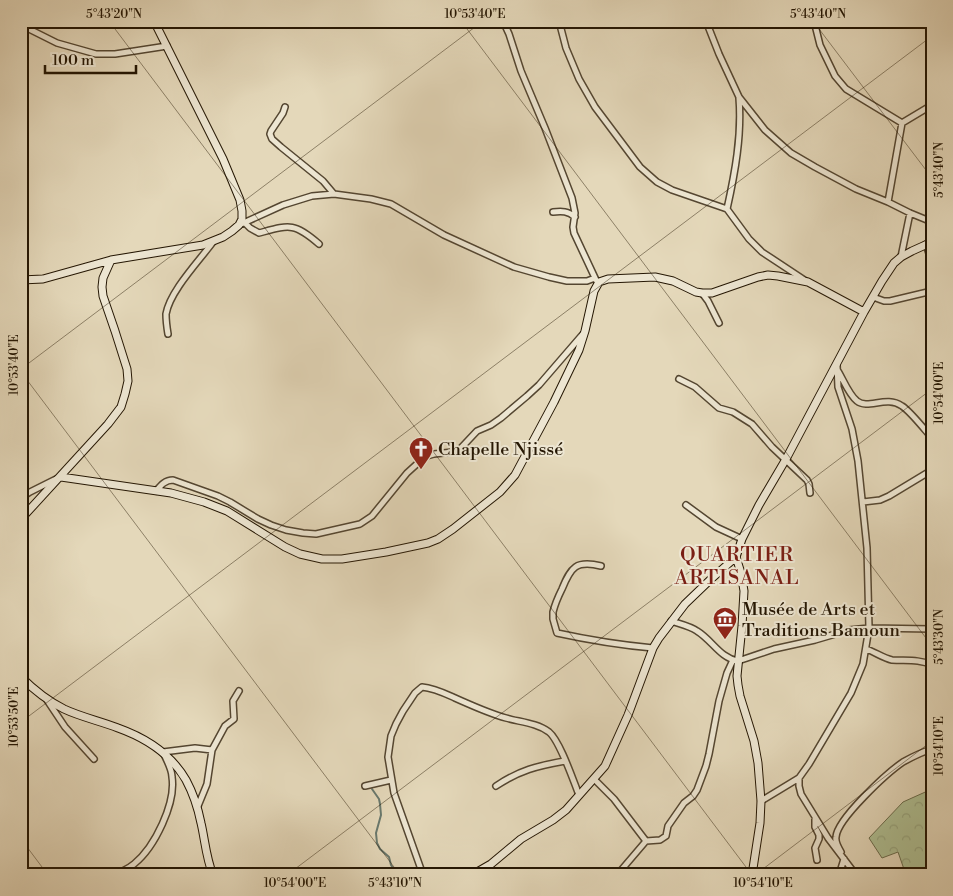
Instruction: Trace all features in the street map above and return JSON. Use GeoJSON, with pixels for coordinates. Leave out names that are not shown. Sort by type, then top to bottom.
{"type":"FeatureCollection","features":[{"type":"Feature","properties":{"kind":"street"},"geometry":{"type":"LineString","coordinates":[[154,21],[224,159],[236,188],[242,211],[242,224]]}},
{"type":"Feature","properties":{"kind":"street"},"geometry":{"type":"LineString","coordinates":[[21,498],[61,477],[171,493],[227,511],[285,547],[300,554],[322,559],[342,559],[386,552],[438,539],[500,492],[511,480],[554,402],[579,350],[597,280],[574,233],[573,221],[575,217],[572,198],[521,72],[503,21]]}},
{"type":"Feature","properties":{"kind":"street"},"geometry":{"type":"LineString","coordinates":[[559,21],[566,48],[579,79],[595,107],[640,167],[657,182],[672,190],[727,208],[749,239],[762,252],[816,287],[864,312]]}},
{"type":"Feature","properties":{"kind":"street"},"geometry":{"type":"LineString","coordinates":[[706,21],[739,97],[766,130],[792,153],[815,167],[856,189],[932,222]]}},
{"type":"Feature","properties":{"kind":"street"},"geometry":{"type":"LineString","coordinates":[[814,21],[820,46],[835,76],[846,89],[902,123]]}},
{"type":"Feature","properties":{"kind":"street"},"geometry":{"type":"LineString","coordinates":[[21,25],[57,43],[96,54],[115,54],[167,46]]}},
{"type":"Feature","properties":{"kind":"street"},"geometry":{"type":"LineString","coordinates":[[727,208],[736,162],[739,97]]}},
{"type":"Feature","properties":{"kind":"street"},"geometry":{"type":"LineString","coordinates":[[888,202],[902,123],[932,105]]}},
{"type":"Feature","properties":{"kind":"street"},"geometry":{"type":"LineString","coordinates":[[286,107],[271,131],[272,139],[323,181],[334,194]]}},
{"type":"Feature","properties":{"kind":"street"},"geometry":{"type":"LineString","coordinates":[[21,280],[43,279],[111,260],[203,245],[283,205],[312,196],[334,194],[391,204],[444,234],[514,267],[567,281],[655,277],[666,278],[702,293],[716,292],[768,275],[808,282]]}},
{"type":"Feature","properties":{"kind":"street"},"geometry":{"type":"LineString","coordinates":[[553,212],[571,213],[575,217]]}},
{"type":"Feature","properties":{"kind":"street"},"geometry":{"type":"LineString","coordinates":[[901,257],[910,213]]}},
{"type":"Feature","properties":{"kind":"street"},"geometry":{"type":"LineString","coordinates":[[242,224],[259,233],[277,227],[288,226],[297,228],[312,237],[319,244]]}},
{"type":"Feature","properties":{"kind":"street"},"geometry":{"type":"LineString","coordinates":[[168,334],[166,317],[169,304],[178,288],[214,241]]}},
{"type":"Feature","properties":{"kind":"street"},"geometry":{"type":"LineString","coordinates":[[472,875],[491,864],[521,839],[566,810],[605,766],[634,701],[653,648],[685,604],[736,557],[742,539],[759,505],[837,368],[864,312],[894,263],[901,257],[929,243],[932,263]]}},
{"type":"Feature","properties":{"kind":"street"},"geometry":{"type":"LineString","coordinates":[[21,519],[61,477],[121,407],[128,381],[127,369],[103,296],[102,287],[102,278],[111,260]]}},
{"type":"Feature","properties":{"kind":"street"},"geometry":{"type":"LineString","coordinates":[[873,297],[890,301],[932,291]]}},
{"type":"Feature","properties":{"kind":"street"},"geometry":{"type":"LineString","coordinates":[[702,293],[719,323]]}},
{"type":"Feature","properties":{"kind":"street"},"geometry":{"type":"LineString","coordinates":[[156,491],[163,483],[173,480],[218,496],[271,525],[303,533],[316,534],[360,524],[372,516],[407,473],[426,456],[453,452],[460,449],[477,431],[501,418],[527,396],[539,385],[585,332]]}},
{"type":"Feature","properties":{"kind":"street"},"geometry":{"type":"LineString","coordinates":[[837,368],[858,402],[865,404],[885,401],[903,406],[932,438]]}},
{"type":"Feature","properties":{"kind":"street"},"geometry":{"type":"LineString","coordinates":[[761,801],[799,778],[806,769],[850,693],[864,664],[869,628],[868,567],[863,502],[852,429],[838,387],[837,368]]}},
{"type":"Feature","properties":{"kind":"street"},"geometry":{"type":"LineString","coordinates":[[679,379],[695,387],[720,408],[733,412],[752,424],[772,447],[807,480],[810,493]]}},
{"type":"Feature","properties":{"kind":"street"},"geometry":{"type":"LineString","coordinates":[[863,502],[880,500],[889,496],[932,470]]}},
{"type":"Feature","properties":{"kind":"street"},"geometry":{"type":"LineString","coordinates":[[686,505],[716,527],[742,539]]}},
{"type":"Feature","properties":{"kind":"street"},"geometry":{"type":"LineString","coordinates":[[736,557],[744,591],[742,626],[735,661],[738,685],[758,763],[761,801],[760,824],[752,875]]}},
{"type":"Feature","properties":{"kind":"street"},"geometry":{"type":"LineString","coordinates":[[601,566],[584,564],[576,566],[569,572],[553,612],[552,619],[557,633],[625,646],[653,648]]}},
{"type":"Feature","properties":{"kind":"street"},"geometry":{"type":"LineString","coordinates":[[671,621],[696,630],[718,651],[735,661]]}},
{"type":"Feature","properties":{"kind":"street"},"geometry":{"type":"LineString","coordinates":[[618,875],[646,841],[660,840],[666,836],[668,826],[684,803],[694,796],[708,760],[719,702],[727,673],[735,661],[848,630],[869,628],[932,629]]}},
{"type":"Feature","properties":{"kind":"street"},"geometry":{"type":"LineString","coordinates":[[866,649],[884,658],[925,662],[932,665]]}},
{"type":"Feature","properties":{"kind":"street"},"geometry":{"type":"LineString","coordinates":[[21,677],[45,698],[66,710],[136,735],[163,752],[177,766],[198,806],[212,873]]}},
{"type":"Feature","properties":{"kind":"street"},"geometry":{"type":"LineString","coordinates":[[423,875],[400,813],[391,780],[388,757],[391,736],[403,711],[415,693],[422,687],[442,692],[504,718],[527,722],[549,732],[559,745],[579,795]]}},
{"type":"Feature","properties":{"kind":"street"},"geometry":{"type":"LineString","coordinates":[[198,806],[207,784],[212,750],[225,726],[234,719],[233,701],[239,691]]}},
{"type":"Feature","properties":{"kind":"street"},"geometry":{"type":"LineString","coordinates":[[45,698],[66,727],[94,759]]}},
{"type":"Feature","properties":{"kind":"street"},"geometry":{"type":"LineString","coordinates":[[163,752],[196,748],[212,750]]}},
{"type":"Feature","properties":{"kind":"street"},"geometry":{"type":"LineString","coordinates":[[839,875],[844,856],[836,841],[836,836],[846,818],[868,793],[903,762],[932,749]]}},
{"type":"Feature","properties":{"kind":"street"},"geometry":{"type":"LineString","coordinates":[[110,875],[134,864],[143,856],[152,843],[168,809],[171,802],[172,776],[163,752]]}},
{"type":"Feature","properties":{"kind":"street"},"geometry":{"type":"LineString","coordinates":[[496,786],[527,769],[565,761]]}},
{"type":"Feature","properties":{"kind":"street"},"geometry":{"type":"LineString","coordinates":[[799,778],[801,794],[815,818],[856,875]]}},
{"type":"Feature","properties":{"kind":"street"},"geometry":{"type":"LineString","coordinates":[[594,779],[614,799],[646,841]]}},
{"type":"Feature","properties":{"kind":"street"},"geometry":{"type":"LineString","coordinates":[[365,786],[391,780]]}},
{"type":"Feature","properties":{"kind":"street"},"geometry":{"type":"LineString","coordinates":[[815,818],[815,827],[820,839],[815,848],[817,860]]}},
{"type":"Feature","properties":{"kind":"green space"},"geometry":{"type":"Polygon","coordinates":[[[932,789],[932,875],[906,875],[898,852],[882,858],[869,838],[903,802],[932,789]]]}},
{"type":"Feature","properties":{"kind":"waterway"},"geometry":{"type":"LineString","coordinates":[[372,789],[380,804],[381,815],[376,833],[377,843],[380,849],[389,857],[391,865],[398,875]]}},
{"type":"Feature","properties":{"kind":"place","name":"Chapelle Njissé"},"geometry":{"type":"Point","coordinates":[421,470]}},
{"type":"Feature","properties":{"kind":"place","name":"Musée de Arts et Traditions Bamoun"},"geometry":{"type":"Point","coordinates":[725,640]}},
{"type":"Feature","properties":{"kind":"district","name":"QUARTIER ARTISANAL"},"geometry":{"type":"Point","coordinates":[737,566]}}]}
